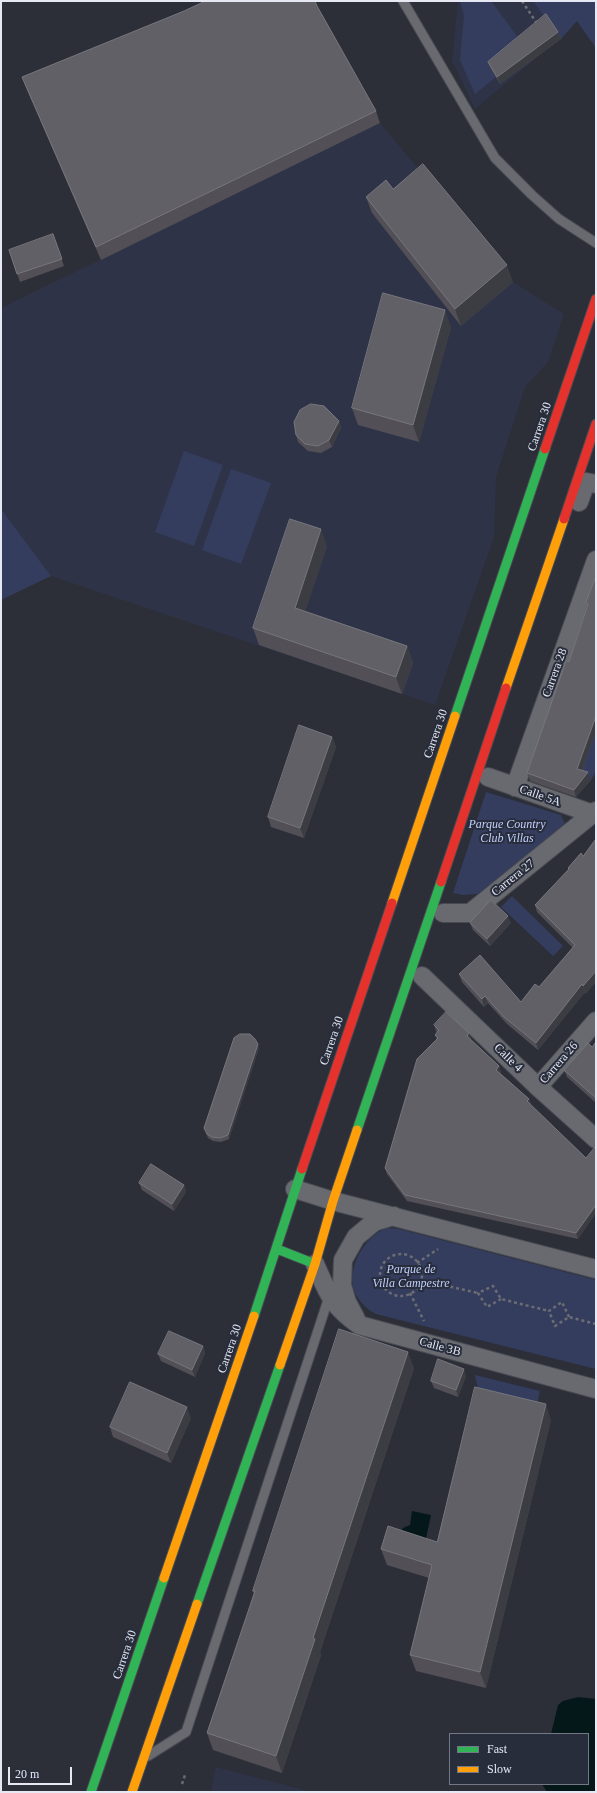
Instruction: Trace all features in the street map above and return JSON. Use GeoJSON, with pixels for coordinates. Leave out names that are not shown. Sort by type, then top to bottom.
{"type":"FeatureCollection","features":[{"type":"Feature","properties":{"kind":"main road","name":"Carrera 30"},"geometry":{"type":"LineString","coordinates":[[91,1792],[277,1249],[295,1189],[596,298]]}},
{"type":"Feature","properties":{"kind":"main road"},"geometry":{"type":"LineString","coordinates":[[132,1792],[315,1264],[333,1201],[366,1102],[595,431]]}},
{"type":"Feature","properties":{"kind":"main road"},"geometry":{"type":"LineString","coordinates":[[277,1249],[315,1264]]}},
{"type":"Feature","properties":{"kind":"street"},"geometry":{"type":"LineString","coordinates":[[366,1102],[586,482],[596,484]]}},
{"type":"Feature","properties":{"kind":"street","name":"Carrera 28"},"geometry":{"type":"LineString","coordinates":[[514,787],[596,560]]}},
{"type":"Feature","properties":{"kind":"street","name":"Calle 5A"},"geometry":{"type":"LineString","coordinates":[[488,777],[594,813]]}},
{"type":"Feature","properties":{"kind":"street","name":"Carrera 27"},"geometry":{"type":"LineString","coordinates":[[443,913],[470,913],[594,813]]}},
{"type":"Feature","properties":{"kind":"street","name":"Calle 4"},"geometry":{"type":"LineString","coordinates":[[422,976],[538,1087],[596,1139]]}},
{"type":"Feature","properties":{"kind":"street","name":"Carrera 26"},"geometry":{"type":"LineString","coordinates":[[538,1087],[596,1021]]}},
{"type":"Feature","properties":{"kind":"street"},"geometry":{"type":"LineString","coordinates":[[295,1189],[333,1201],[596,1269]]}},
{"type":"Feature","properties":{"kind":"street"},"geometry":{"type":"LineString","coordinates":[[359,1325],[347,1302],[342,1285],[343,1260],[356,1237],[374,1222],[395,1216]]}},
{"type":"Feature","properties":{"kind":"street","name":"Calle 3B"},"geometry":{"type":"LineString","coordinates":[[315,1264],[329,1297],[342,1313],[359,1325],[596,1389]]}},
{"type":"Feature","properties":{"kind":"lane"},"geometry":{"type":"LineString","coordinates":[[403,1],[495,158],[532,196],[560,219],[596,243]]}},
{"type":"Feature","properties":{"kind":"lane"},"geometry":{"type":"LineString","coordinates":[[142,1760],[186,1732],[329,1297]]}},
{"type":"Feature","properties":{"kind":"path"},"geometry":{"type":"LineString","coordinates":[[522,1],[539,26]]}},
{"type":"Feature","properties":{"kind":"path"},"geometry":{"type":"LineString","coordinates":[[417,1263],[441,1247]]}},
{"type":"Feature","properties":{"kind":"path"},"geometry":{"type":"LineString","coordinates":[[395,1255],[408,1255],[413,1258],[420,1268],[421,1280],[419,1286],[410,1293],[398,1296],[386,1290],[382,1285],[380,1273],[385,1262],[395,1255]]}},
{"type":"Feature","properties":{"kind":"path"},"geometry":{"type":"LineString","coordinates":[[421,1280],[478,1293],[493,1286],[501,1299]]}},
{"type":"Feature","properties":{"kind":"path"},"geometry":{"type":"LineString","coordinates":[[410,1293],[426,1326]]}},
{"type":"Feature","properties":{"kind":"path"},"geometry":{"type":"LineString","coordinates":[[478,1293],[487,1307],[501,1299],[549,1311],[562,1302],[569,1317]]}},
{"type":"Feature","properties":{"kind":"path"},"geometry":{"type":"LineString","coordinates":[[549,1311],[555,1326],[569,1317],[596,1324]]}},
{"type":"Feature","properties":{"kind":"path"},"geometry":{"type":"LineString","coordinates":[[182,1784],[185,1775]]}},
{"type":"Feature","properties":{"kind":"shaded area"},"geometry":{"type":"Polygon","coordinates":[[[458,1],[596,1],[596,48],[576,21],[552,45],[475,109],[452,61],[458,1]]]}},
{"type":"Feature","properties":{"kind":"shaded area"},"geometry":{"type":"Polygon","coordinates":[[[380,123],[513,282],[564,314],[548,362],[525,387],[496,477],[494,537],[435,705],[51,576],[1,509],[1,308],[380,123]]]}},
{"type":"Feature","properties":{"kind":"shaded area"},"geometry":{"type":"Polygon","coordinates":[[[412,1511],[431,1515],[425,1543],[401,1531],[403,1528],[410,1525],[412,1511]]]}},
{"type":"Feature","properties":{"kind":"shaded area"},"geometry":{"type":"Polygon","coordinates":[[[578,1697],[596,1699],[596,1792],[547,1792],[543,1785],[589,1785],[589,1733],[551,1733],[558,1705],[563,1701],[578,1697]]]}},
{"type":"Feature","properties":{"kind":"shaded area"},"geometry":{"type":"Polygon","coordinates":[[[216,1767],[312,1792],[211,1792],[216,1767]]]}},
{"type":"Feature","properties":{"kind":"green space"},"geometry":{"type":"Polygon","coordinates":[[[460,1],[491,1],[522,43],[491,69],[496,77],[475,94],[460,60],[464,16],[460,1]]]}},
{"type":"Feature","properties":{"kind":"green space"},"geometry":{"type":"Polygon","coordinates":[[[533,1],[596,1],[596,48],[577,21],[561,39],[533,1]]]}},
{"type":"Feature","properties":{"kind":"green space"},"geometry":{"type":"Polygon","coordinates":[[[184,451],[223,465],[194,546],[155,532],[184,451]]]}},
{"type":"Feature","properties":{"kind":"green space"},"geometry":{"type":"Polygon","coordinates":[[[231,469],[271,483],[241,564],[202,550],[231,469]]]}},
{"type":"Feature","properties":{"kind":"green space"},"geometry":{"type":"Polygon","coordinates":[[[1,509],[51,576],[1,600],[1,509]]]}},
{"type":"Feature","properties":{"kind":"green space"},"geometry":{"type":"Polygon","coordinates":[[[596,731],[596,771],[591,780],[536,762],[596,731]]]}},
{"type":"Feature","properties":{"kind":"green space","name":"Parque Country Club Villas"},"geometry":{"type":"Polygon","coordinates":[[[486,792],[561,815],[565,824],[564,829],[477,894],[463,895],[453,893],[486,792]]]}},
{"type":"Feature","properties":{"kind":"green space"},"geometry":{"type":"Polygon","coordinates":[[[512,896],[563,946],[553,956],[501,907],[512,896]]]}},
{"type":"Feature","properties":{"kind":"green space","name":"Parque de Villa Campestre"},"geometry":{"type":"Polygon","coordinates":[[[388,1228],[399,1229],[596,1280],[596,1369],[376,1314],[363,1305],[354,1291],[352,1281],[353,1273],[362,1248],[374,1235],[388,1228]]]}},
{"type":"Feature","properties":{"kind":"green space"},"geometry":{"type":"Polygon","coordinates":[[[475,1375],[540,1391],[534,1416],[481,1403],[475,1375]]]}},
{"type":"Feature","properties":{"kind":"building"},"geometry":{"type":"Polygon","coordinates":[[[206,1],[315,1],[376,111],[96,247],[22,77],[206,1]]]}},
{"type":"Feature","properties":{"kind":"building"},"geometry":{"type":"Polygon","coordinates":[[[546,14],[558,32],[497,77],[488,62],[546,14]]]}},
{"type":"Feature","properties":{"kind":"building"},"geometry":{"type":"Polygon","coordinates":[[[423,164],[507,265],[455,309],[366,197],[386,180],[393,189],[423,164]]]}},
{"type":"Feature","properties":{"kind":"building"},"geometry":{"type":"Polygon","coordinates":[[[53,234],[62,259],[17,274],[9,250],[53,234]]]}},
{"type":"Feature","properties":{"kind":"building"},"geometry":{"type":"Polygon","coordinates":[[[383,293],[445,310],[413,425],[352,408],[383,293]]]}},
{"type":"Feature","properties":{"kind":"building"},"geometry":{"type":"Polygon","coordinates":[[[311,404],[324,406],[339,421],[329,440],[318,446],[305,444],[296,435],[294,422],[300,410],[311,404]]]}},
{"type":"Feature","properties":{"kind":"building"},"geometry":{"type":"Polygon","coordinates":[[[290,519],[321,529],[295,608],[407,646],[396,677],[253,628],[290,519]]]}},
{"type":"Feature","properties":{"kind":"building"},"geometry":{"type":"Polygon","coordinates":[[[596,576],[596,716],[577,769],[588,772],[574,790],[527,773],[566,661],[569,662],[588,604],[586,603],[596,576]]]}},
{"type":"Feature","properties":{"kind":"building"},"geometry":{"type":"Polygon","coordinates":[[[299,725],[332,737],[300,828],[268,817],[299,725]]]}},
{"type":"Feature","properties":{"kind":"building"},"geometry":{"type":"Polygon","coordinates":[[[596,839],[596,971],[583,986],[582,984],[536,1043],[504,1017],[485,996],[482,999],[459,974],[480,955],[521,1002],[535,984],[539,987],[575,945],[535,905],[569,869],[568,868],[581,853],[583,856],[596,839]]]}},
{"type":"Feature","properties":{"kind":"building"},"geometry":{"type":"Polygon","coordinates":[[[491,900],[508,916],[487,939],[470,923],[491,900]]]}},
{"type":"Feature","properties":{"kind":"building"},"geometry":{"type":"Polygon","coordinates":[[[446,1012],[469,1033],[467,1036],[499,1066],[496,1070],[529,1099],[527,1101],[586,1158],[595,1147],[596,1148],[596,1205],[576,1233],[405,1195],[385,1168],[417,1059],[438,1038],[435,1035],[439,1030],[434,1025],[446,1012]]]}},
{"type":"Feature","properties":{"kind":"building"},"geometry":{"type":"Polygon","coordinates":[[[240,1034],[250,1034],[258,1044],[228,1135],[220,1138],[212,1137],[207,1134],[204,1128],[234,1038],[240,1034]]]}},
{"type":"Feature","properties":{"kind":"building"},"geometry":{"type":"Polygon","coordinates":[[[596,1042],[596,1098],[564,1070],[588,1043],[592,1047],[596,1042]]]}},
{"type":"Feature","properties":{"kind":"building"},"geometry":{"type":"Polygon","coordinates":[[[151,1164],[184,1185],[172,1204],[139,1183],[151,1164]]]}},
{"type":"Feature","properties":{"kind":"building"},"geometry":{"type":"Polygon","coordinates":[[[339,1329],[408,1352],[313,1638],[315,1639],[276,1756],[207,1733],[255,1591],[253,1591],[339,1329]]]}},
{"type":"Feature","properties":{"kind":"building"},"geometry":{"type":"Polygon","coordinates":[[[169,1331],[203,1346],[192,1370],[158,1354],[169,1331]]]}},
{"type":"Feature","properties":{"kind":"building"},"geometry":{"type":"Polygon","coordinates":[[[438,1359],[464,1369],[456,1390],[431,1381],[438,1359]]]}},
{"type":"Feature","properties":{"kind":"building"},"geometry":{"type":"Polygon","coordinates":[[[130,1382],[187,1407],[167,1453],[110,1427],[130,1382]]]}},
{"type":"Feature","properties":{"kind":"building"},"geometry":{"type":"Polygon","coordinates":[[[475,1387],[546,1404],[480,1672],[410,1655],[432,1565],[381,1549],[388,1526],[437,1542],[475,1387]]]}},
{"type":"Feature","properties":{"kind":"traffic: fast"},"geometry":{"type":"LineString","coordinates":[[455,716],[545,449]]}},
{"type":"Feature","properties":{"kind":"traffic: fast"},"geometry":{"type":"LineString","coordinates":[[357,1130],[441,882]]}},
{"type":"Feature","properties":{"kind":"traffic: fast"},"geometry":{"type":"LineString","coordinates":[[254,1316],[302,1169]]}},
{"type":"Feature","properties":{"kind":"traffic: fast"},"geometry":{"type":"LineString","coordinates":[[277,1249],[315,1264]]}},
{"type":"Feature","properties":{"kind":"traffic: fast"},"geometry":{"type":"LineString","coordinates":[[197,1604],[280,1365]]}},
{"type":"Feature","properties":{"kind":"traffic: fast"},"geometry":{"type":"LineString","coordinates":[[91,1792],[164,1578]]}},
{"type":"Feature","properties":{"kind":"traffic: slow"},"geometry":{"type":"LineString","coordinates":[[506,688],[564,519]]}},
{"type":"Feature","properties":{"kind":"traffic: slow"},"geometry":{"type":"LineString","coordinates":[[392,903],[455,716]]}},
{"type":"Feature","properties":{"kind":"traffic: slow"},"geometry":{"type":"LineString","coordinates":[[280,1365],[315,1264],[333,1201],[357,1130]]}},
{"type":"Feature","properties":{"kind":"traffic: slow"},"geometry":{"type":"LineString","coordinates":[[164,1578],[254,1316]]}},
{"type":"Feature","properties":{"kind":"traffic: slow"},"geometry":{"type":"LineString","coordinates":[[132,1792],[197,1604]]}},
{"type":"Feature","properties":{"kind":"traffic: jam"},"geometry":{"type":"LineString","coordinates":[[545,449],[596,299]]}},
{"type":"Feature","properties":{"kind":"traffic: jam"},"geometry":{"type":"LineString","coordinates":[[564,519],[596,424]]}},
{"type":"Feature","properties":{"kind":"traffic: jam"},"geometry":{"type":"LineString","coordinates":[[441,882],[506,688]]}},
{"type":"Feature","properties":{"kind":"traffic: jam"},"geometry":{"type":"LineString","coordinates":[[302,1169],[392,903]]}}]}
